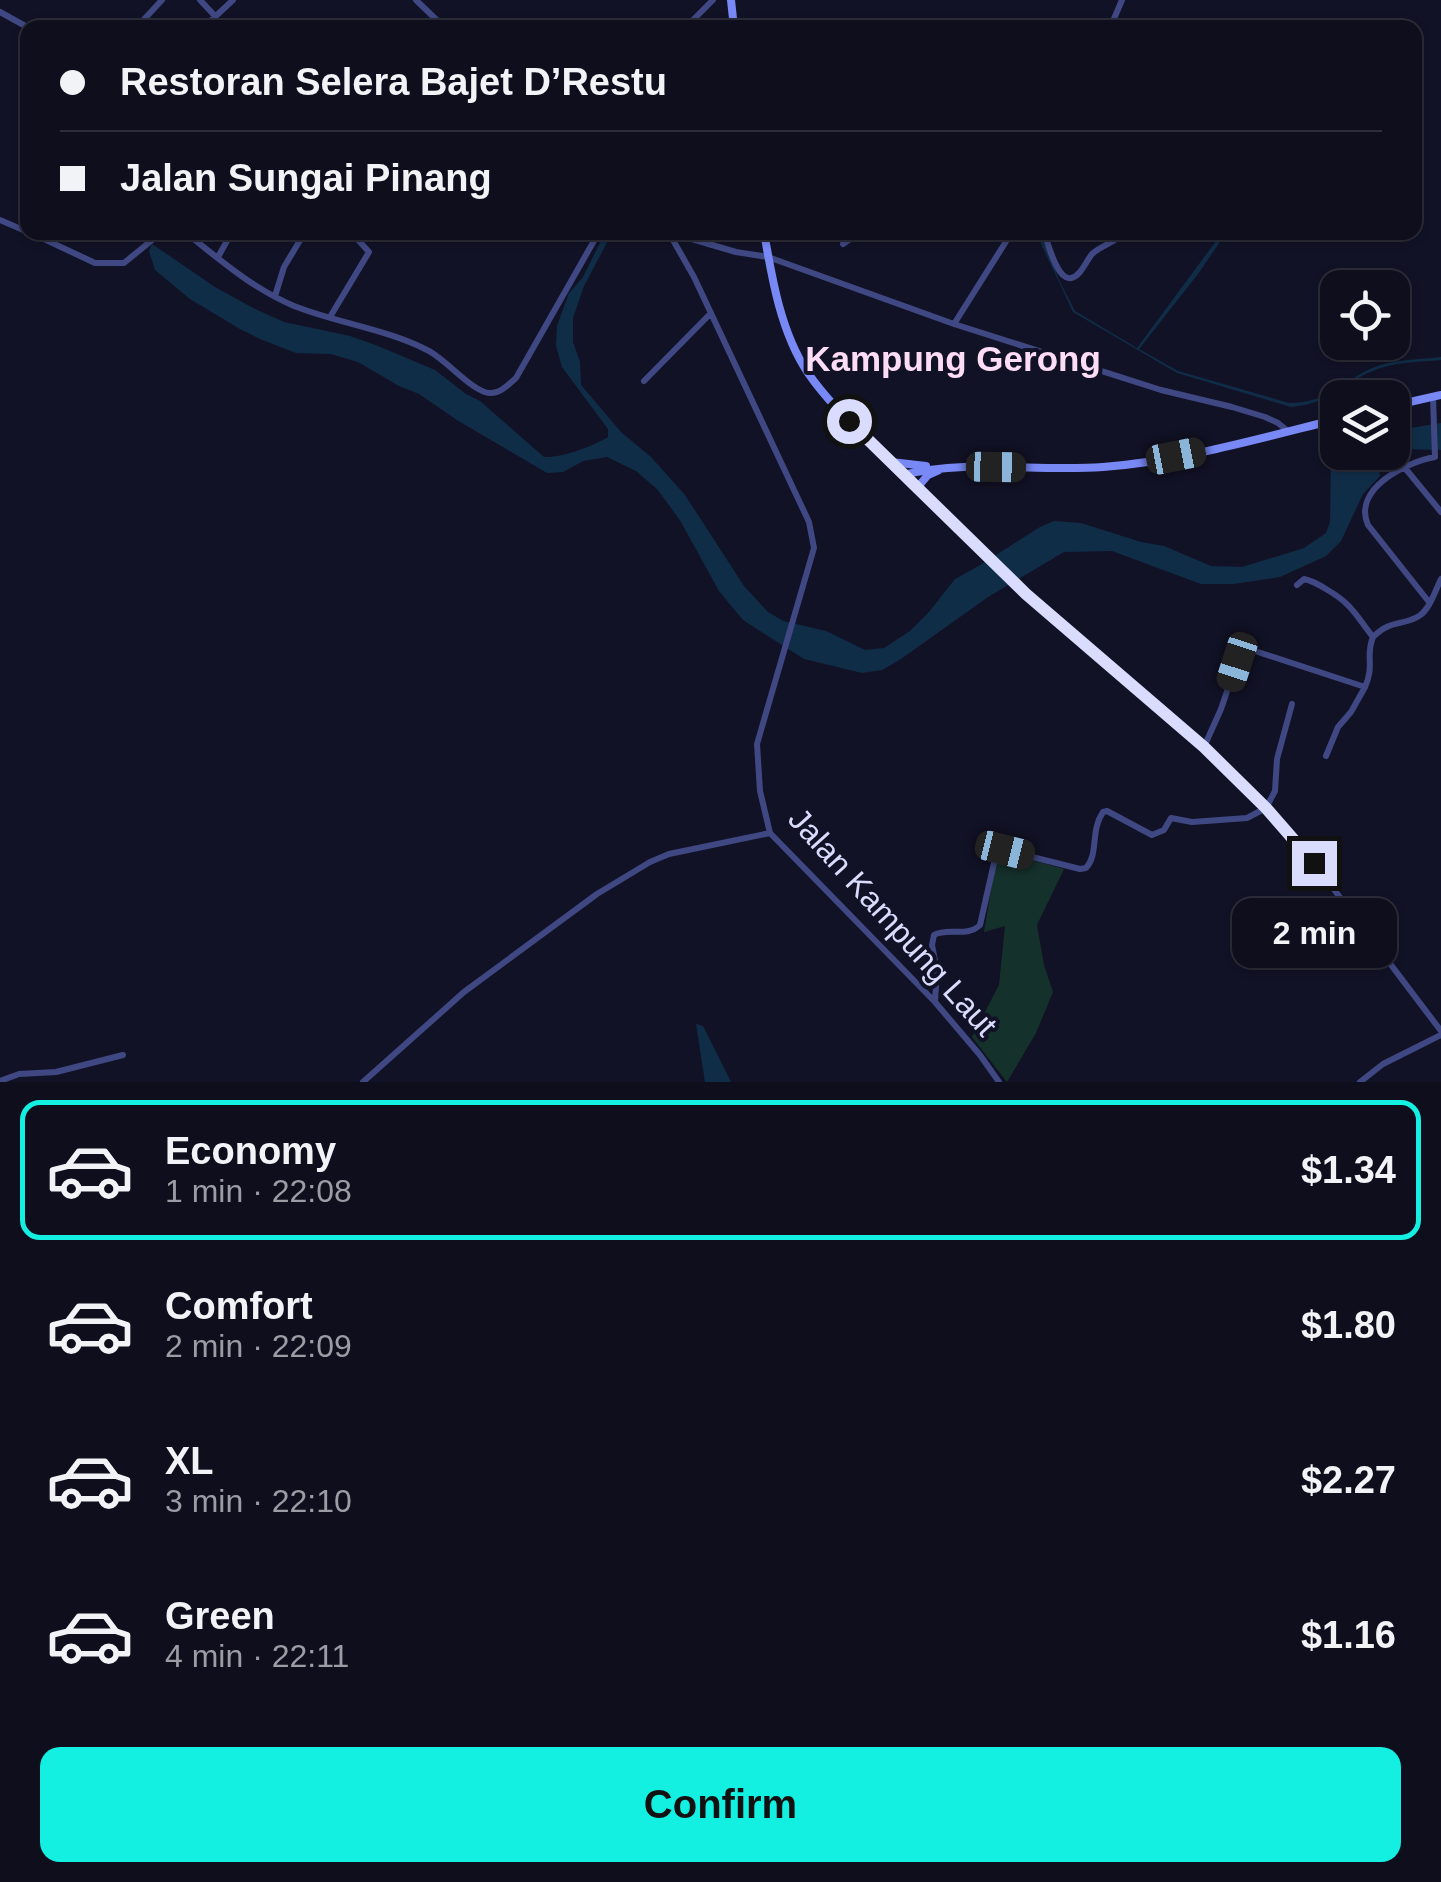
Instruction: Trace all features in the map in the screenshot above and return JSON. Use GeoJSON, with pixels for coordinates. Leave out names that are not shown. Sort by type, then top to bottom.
{"type":"FeatureCollection","features":[{"type":"Feature","properties":{"kind":"street"},"geometry":{"type":"LineString","coordinates":[[143,20],[162,0]]}},
{"type":"Feature","properties":{"kind":"street"},"geometry":{"type":"LineString","coordinates":[[200,0],[215,16]]}},
{"type":"Feature","properties":{"kind":"street"},"geometry":{"type":"LineString","coordinates":[[211,20],[233,0]]}},
{"type":"Feature","properties":{"kind":"street"},"geometry":{"type":"LineString","coordinates":[[416,0],[437,20]]}},
{"type":"Feature","properties":{"kind":"street"},"geometry":{"type":"LineString","coordinates":[[694,20],[713,0]]}},
{"type":"Feature","properties":{"kind":"street"},"geometry":{"type":"LineString","coordinates":[[46,240],[96,263],[124,263],[152,240]]}},
{"type":"Feature","properties":{"kind":"street"},"geometry":{"type":"LineString","coordinates":[[194,240],[248,282],[294,306],[419,346],[441,357],[489,394],[516,378],[594,240]]}},
{"type":"Feature","properties":{"kind":"street"},"geometry":{"type":"LineString","coordinates":[[218,258],[228,240]]}},
{"type":"Feature","properties":{"kind":"street"},"geometry":{"type":"LineString","coordinates":[[275,296],[284,266],[300,240]]}},
{"type":"Feature","properties":{"kind":"street"},"geometry":{"type":"LineString","coordinates":[[330,317],[369,252],[358,240]]}},
{"type":"Feature","properties":{"kind":"street","name":"Jalan Kampung Laut"},"geometry":{"type":"LineString","coordinates":[[672,240],[694,277],[809,522],[814,548],[757,744],[760,791],[770,832],[935,1002],[999,1082]]}},
{"type":"Feature","properties":{"kind":"street"},"geometry":{"type":"LineString","coordinates":[[693,240],[768,257],[954,324],[1161,390],[1248,412],[1288,430]]}},
{"type":"Feature","properties":{"kind":"street"},"geometry":{"type":"LineString","coordinates":[[765,240],[783,317],[807,372],[849,421],[977,548],[1204,747],[1266,808],[1314,863],[1441,1033],[1383,1064],[1360,1082]]}},
{"type":"Feature","properties":{"kind":"street"},"geometry":{"type":"LineString","coordinates":[[844,244],[849,240]]}},
{"type":"Feature","properties":{"kind":"street"},"geometry":{"type":"LineString","coordinates":[[954,324],[1007,240]]}},
{"type":"Feature","properties":{"kind":"street"},"geometry":{"type":"LineString","coordinates":[[1047,240],[1058,270],[1070,278],[1096,251],[1117,240]]}},
{"type":"Feature","properties":{"kind":"street"},"geometry":{"type":"LineString","coordinates":[[644,381],[711,314]]}},
{"type":"Feature","properties":{"kind":"street"},"geometry":{"type":"LineString","coordinates":[[1410,403],[1436,399],[1437,455],[1410,466]]}},
{"type":"Feature","properties":{"kind":"street"},"geometry":{"type":"LineString","coordinates":[[891,462],[939,468],[1118,465],[1320,423]]}},
{"type":"Feature","properties":{"kind":"street"},"geometry":{"type":"LineString","coordinates":[[903,476],[939,468]]}},
{"type":"Feature","properties":{"kind":"street"},"geometry":{"type":"LineString","coordinates":[[916,489],[939,468]]}},
{"type":"Feature","properties":{"kind":"street"},"geometry":{"type":"LineString","coordinates":[[1403,470],[1370,494],[1364,514],[1368,525],[1430,602]]}},
{"type":"Feature","properties":{"kind":"street"},"geometry":{"type":"LineString","coordinates":[[1408,470],[1441,512]]}},
{"type":"Feature","properties":{"kind":"street"},"geometry":{"type":"LineString","coordinates":[[1298,585],[1304,579],[1310,580],[1342,598],[1373,637]]}},
{"type":"Feature","properties":{"kind":"street"},"geometry":{"type":"LineString","coordinates":[[1326,756],[1338,727],[1351,712],[1371,673],[1369,652],[1373,637],[1390,624],[1418,616],[1441,580]]}},
{"type":"Feature","properties":{"kind":"street"},"geometry":{"type":"LineString","coordinates":[[1204,747],[1244,652],[1254,651],[1364,688]]}},
{"type":"Feature","properties":{"kind":"street"},"geometry":{"type":"LineString","coordinates":[[935,1002],[934,935],[971,932],[980,926],[993,858],[1000,852],[1080,869],[1093,859],[1094,836],[1102,812],[1130,821],[1152,835],[1164,830],[1170,818],[1192,822],[1248,818],[1266,808],[1275,791],[1277,759],[1292,704]]}},
{"type":"Feature","properties":{"kind":"street"},"geometry":{"type":"LineString","coordinates":[[362,1082],[464,992],[597,894],[669,854],[770,832]]}},
{"type":"Feature","properties":{"kind":"street"},"geometry":{"type":"LineString","coordinates":[[0,1081],[122,1055]]}},
{"type":"Feature","properties":{"kind":"green space"},"geometry":{"type":"Polygon","coordinates":[[[1003,854],[1064,869],[1037,925],[1053,992],[1036,1033],[1007,1082],[972,1037],[999,985],[1005,926],[984,932],[995,866],[1003,854]]]}},
{"type":"Feature","properties":{"kind":"water"},"geometry":{"type":"Polygon","coordinates":[[[602,240],[608,240],[584,286],[573,318],[581,385],[621,432],[651,457],[685,495],[744,586],[768,612],[783,621],[826,631],[865,650],[884,648],[910,631],[955,579],[1054,521],[1081,523],[1164,546],[1211,566],[1242,567],[1304,548],[1326,533],[1330,522],[1331,470],[1379,470],[1380,476],[1363,494],[1341,541],[1326,556],[1280,577],[1201,584],[1112,551],[1064,552],[988,597],[901,659],[882,670],[862,673],[804,659],[743,620],[719,591],[681,522],[658,490],[636,471],[607,457],[583,461],[563,472],[547,473],[419,394],[358,362],[331,354],[296,353],[240,329],[190,299],[155,270],[149,251],[152,244],[215,287],[284,322],[350,336],[435,370],[480,401],[544,457],[577,451],[608,437],[608,429],[562,367],[556,346],[557,326],[569,293],[583,277],[602,240]]]}},
{"type":"Feature","properties":{"kind":"water"},"geometry":{"type":"Polygon","coordinates":[[[1039,240],[1044,240],[1075,311],[1137,348],[1217,240],[1221,240],[1139,349],[1178,371],[1289,403],[1320,400],[1291,407],[1177,373],[1073,312],[1039,240]]]}},
{"type":"Feature","properties":{"kind":"water"},"geometry":{"type":"Polygon","coordinates":[[[1441,357],[1378,369],[1350,380],[1378,366],[1441,357]]]}},
{"type":"Feature","properties":{"kind":"water"},"geometry":{"type":"Polygon","coordinates":[[[1441,423],[1441,450],[1410,449],[1410,428],[1441,423]]]}},
{"type":"Feature","properties":{"kind":"water"},"geometry":{"type":"Polygon","coordinates":[[[696,1024],[703,1026],[731,1082],[705,1082],[696,1024]]]}},
{"type":"Feature","properties":{"kind":"district","name":"Kampung Gerong"},"geometry":{"type":"Point","coordinates":[953,358]}},
{"type":"Feature","properties":{"kind":"route"},"geometry":{"type":"LineString","coordinates":[[849,421],[1026,594],[1241,782],[1314,863]]}}]}
